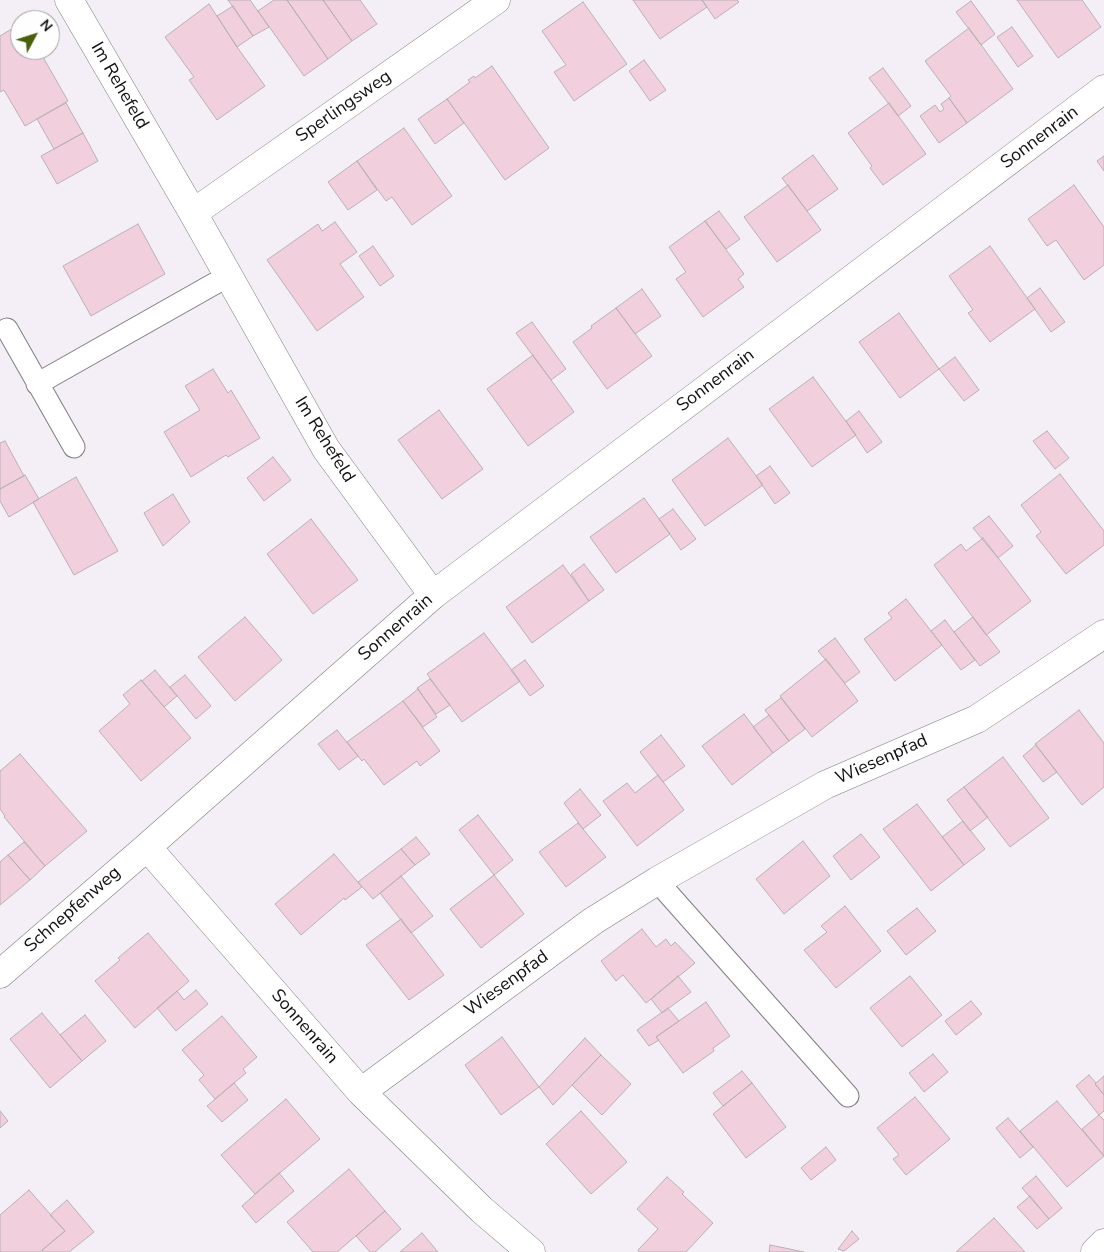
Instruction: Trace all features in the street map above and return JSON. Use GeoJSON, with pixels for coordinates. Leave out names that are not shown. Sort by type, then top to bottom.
{"type":"FeatureCollection","features":[{"type":"Feature","properties":{"kind":"street","name":"Im Rehefeld"},"geometry":{"type":"LineString","coordinates":[[69,0],[193,213],[326,449],[433,595]]}},
{"type":"Feature","properties":{"kind":"street","name":"Sperlingsweg"},"geometry":{"type":"LineString","coordinates":[[193,213],[496,0]]}},
{"type":"Feature","properties":{"kind":"street","name":"Sonnenrain"},"geometry":{"type":"LineString","coordinates":[[531,1252],[482,1210],[361,1092],[147,847],[433,595],[1104,89]]}},
{"type":"Feature","properties":{"kind":"street","name":"Wiesenpfad"},"geometry":{"type":"LineString","coordinates":[[361,1092],[593,921],[657,881],[825,785],[977,718],[1104,634]]}},
{"type":"Feature","properties":{"kind":"street","name":"Schnepfenweg"},"geometry":{"type":"LineString","coordinates":[[0,974],[147,847]]}},
{"type":"Feature","properties":{"kind":"street"},"geometry":{"type":"LineString","coordinates":[[1095,1252],[1104,1244]]}},
{"type":"Feature","properties":{"kind":"lane"},"geometry":{"type":"LineString","coordinates":[[37,384],[228,276]]}},
{"type":"Feature","properties":{"kind":"lane"},"geometry":{"type":"LineString","coordinates":[[7,330],[74,447]]}},
{"type":"Feature","properties":{"kind":"lane"},"geometry":{"type":"LineString","coordinates":[[657,881],[848,1096]]}},
{"type":"Feature","properties":{"kind":"building"},"geometry":{"type":"Polygon","coordinates":[[[228,0],[250,0],[269,27],[253,36],[228,0]]]}},
{"type":"Feature","properties":{"kind":"building"},"geometry":{"type":"Polygon","coordinates":[[[274,0],[287,0],[328,59],[304,76],[258,11],[274,0]]]}},
{"type":"Feature","properties":{"kind":"building"},"geometry":{"type":"Polygon","coordinates":[[[287,0],[323,0],[352,41],[328,59],[287,0]]]}},
{"type":"Feature","properties":{"kind":"building"},"geometry":{"type":"Polygon","coordinates":[[[323,0],[360,0],[377,24],[352,41],[323,0]]]}},
{"type":"Feature","properties":{"kind":"building"},"geometry":{"type":"Polygon","coordinates":[[[633,0],[702,0],[707,7],[660,39],[633,0]]]}},
{"type":"Feature","properties":{"kind":"building"},"geometry":{"type":"Polygon","coordinates":[[[702,0],[737,0],[739,2],[715,19],[702,0]]]}},
{"type":"Feature","properties":{"kind":"building"},"geometry":{"type":"Polygon","coordinates":[[[1017,0],[1082,0],[1101,27],[1058,58],[1017,0]]]}},
{"type":"Feature","properties":{"kind":"building"},"geometry":{"type":"Polygon","coordinates":[[[971,1],[995,34],[981,45],[956,12],[971,1]]]}},
{"type":"Feature","properties":{"kind":"building"},"geometry":{"type":"Polygon","coordinates":[[[583,2],[627,64],[574,101],[554,72],[566,65],[542,31],[583,2]]]}},
{"type":"Feature","properties":{"kind":"building"},"geometry":{"type":"Polygon","coordinates":[[[209,4],[265,86],[217,120],[189,80],[194,77],[165,37],[209,4]]]}},
{"type":"Feature","properties":{"kind":"building"},"geometry":{"type":"Polygon","coordinates":[[[233,6],[253,36],[237,47],[217,16],[233,6]]]}},
{"type":"Feature","properties":{"kind":"building"},"geometry":{"type":"Polygon","coordinates":[[[1012,27],[1033,56],[1018,67],[997,37],[1012,27]]]}},
{"type":"Feature","properties":{"kind":"building"},"geometry":{"type":"Polygon","coordinates":[[[969,28],[1013,89],[967,123],[949,98],[951,96],[925,61],[969,28]]]}},
{"type":"Feature","properties":{"kind":"building"},"geometry":{"type":"Polygon","coordinates":[[[10,30],[10,60],[45,60],[68,101],[25,126],[4,90],[0,92],[0,36],[10,30]]]}},
{"type":"Feature","properties":{"kind":"building"},"geometry":{"type":"Polygon","coordinates":[[[644,60],[666,90],[650,101],[629,71],[644,60]]]}},
{"type":"Feature","properties":{"kind":"building"},"geometry":{"type":"Polygon","coordinates":[[[492,66],[549,148],[505,180],[447,99],[470,82],[468,80],[474,76],[475,78],[492,66]]]}},
{"type":"Feature","properties":{"kind":"building"},"geometry":{"type":"Polygon","coordinates":[[[883,68],[911,106],[898,116],[869,78],[883,68]]]}},
{"type":"Feature","properties":{"kind":"building"},"geometry":{"type":"Polygon","coordinates":[[[949,98],[967,123],[939,143],[920,116],[935,105],[940,112],[944,109],[941,104],[949,98]]]}},
{"type":"Feature","properties":{"kind":"building"},"geometry":{"type":"Polygon","coordinates":[[[447,99],[464,123],[435,144],[418,119],[447,99]]]}},
{"type":"Feature","properties":{"kind":"building"},"geometry":{"type":"Polygon","coordinates":[[[66,103],[83,133],[54,149],[37,119],[66,103]]]}},
{"type":"Feature","properties":{"kind":"building"},"geometry":{"type":"Polygon","coordinates":[[[889,103],[926,154],[883,185],[848,133],[889,103]]]}},
{"type":"Feature","properties":{"kind":"building"},"geometry":{"type":"Polygon","coordinates":[[[404,128],[452,196],[412,225],[392,197],[386,201],[357,161],[404,128]]]}},
{"type":"Feature","properties":{"kind":"building"},"geometry":{"type":"Polygon","coordinates":[[[83,133],[98,161],[57,184],[41,156],[83,133]]]}},
{"type":"Feature","properties":{"kind":"building"},"geometry":{"type":"Polygon","coordinates":[[[813,155],[838,189],[807,211],[782,178],[813,155]]]}},
{"type":"Feature","properties":{"kind":"building"},"geometry":{"type":"Polygon","coordinates":[[[1104,156],[1104,171],[1097,161],[1104,156]]]}},
{"type":"Feature","properties":{"kind":"building"},"geometry":{"type":"Polygon","coordinates":[[[357,161],[377,190],[348,210],[328,182],[357,161]]]}},
{"type":"Feature","properties":{"kind":"building"},"geometry":{"type":"Polygon","coordinates":[[[788,185],[821,230],[777,262],[744,217],[788,185]]]}},
{"type":"Feature","properties":{"kind":"building"},"geometry":{"type":"Polygon","coordinates":[[[1074,185],[1104,227],[1104,265],[1084,280],[1056,240],[1047,246],[1028,219],[1074,185]]]}},
{"type":"Feature","properties":{"kind":"building"},"geometry":{"type":"Polygon","coordinates":[[[719,211],[740,239],[726,249],[705,221],[719,211]]]}},
{"type":"Feature","properties":{"kind":"building"},"geometry":{"type":"Polygon","coordinates":[[[705,221],[744,274],[738,279],[744,287],[703,317],[676,279],[686,272],[669,247],[705,221]]]}},
{"type":"Feature","properties":{"kind":"building"},"geometry":{"type":"Polygon","coordinates":[[[335,222],[357,252],[340,264],[364,297],[317,331],[267,260],[318,224],[322,231],[335,222]]]}},
{"type":"Feature","properties":{"kind":"building"},"geometry":{"type":"Polygon","coordinates":[[[138,224],[165,274],[91,316],[63,266],[138,224]]]}},
{"type":"Feature","properties":{"kind":"building"},"geometry":{"type":"Polygon","coordinates":[[[373,246],[394,276],[380,286],[359,256],[373,246]]]}},
{"type":"Feature","properties":{"kind":"building"},"geometry":{"type":"Polygon","coordinates":[[[990,246],[1035,309],[990,342],[968,313],[973,310],[949,276],[990,246]]]}},
{"type":"Feature","properties":{"kind":"building"},"geometry":{"type":"Polygon","coordinates":[[[1040,288],[1065,322],[1051,332],[1027,298],[1040,288]]]}},
{"type":"Feature","properties":{"kind":"building"},"geometry":{"type":"Polygon","coordinates":[[[642,289],[661,316],[635,334],[616,308],[642,289]]]}},
{"type":"Feature","properties":{"kind":"building"},"geometry":{"type":"Polygon","coordinates":[[[616,308],[652,356],[607,389],[573,342],[616,308]]]}},
{"type":"Feature","properties":{"kind":"building"},"geometry":{"type":"Polygon","coordinates":[[[899,313],[939,369],[900,398],[859,342],[899,313]]]}},
{"type":"Feature","properties":{"kind":"building"},"geometry":{"type":"Polygon","coordinates":[[[532,322],[566,369],[551,380],[516,333],[532,322]]]}},
{"type":"Feature","properties":{"kind":"building"},"geometry":{"type":"Polygon","coordinates":[[[533,355],[574,412],[528,446],[487,389],[533,355]]]}},
{"type":"Feature","properties":{"kind":"building"},"geometry":{"type":"Polygon","coordinates":[[[955,357],[979,390],[964,401],[939,369],[955,357]]]}},
{"type":"Feature","properties":{"kind":"building"},"geometry":{"type":"Polygon","coordinates":[[[213,369],[228,393],[231,390],[260,438],[228,457],[226,455],[191,477],[164,432],[200,410],[185,386],[213,369]]]}},
{"type":"Feature","properties":{"kind":"building"},"geometry":{"type":"Polygon","coordinates":[[[813,377],[856,435],[812,467],[769,409],[813,377]]]}},
{"type":"Feature","properties":{"kind":"building"},"geometry":{"type":"Polygon","coordinates":[[[439,410],[483,469],[442,499],[398,440],[439,410]]]}},
{"type":"Feature","properties":{"kind":"building"},"geometry":{"type":"Polygon","coordinates":[[[859,411],[882,442],[867,453],[846,421],[859,411]]]}},
{"type":"Feature","properties":{"kind":"building"},"geometry":{"type":"Polygon","coordinates":[[[1047,431],[1069,458],[1055,469],[1033,441],[1047,431]]]}},
{"type":"Feature","properties":{"kind":"building"},"geometry":{"type":"Polygon","coordinates":[[[728,438],[763,485],[705,526],[672,480],[728,438]]]}},
{"type":"Feature","properties":{"kind":"building"},"geometry":{"type":"Polygon","coordinates":[[[5,441],[24,476],[0,489],[0,443],[5,441]]]}},
{"type":"Feature","properties":{"kind":"building"},"geometry":{"type":"Polygon","coordinates":[[[273,457],[291,480],[264,501],[247,478],[273,457]]]}},
{"type":"Feature","properties":{"kind":"building"},"geometry":{"type":"Polygon","coordinates":[[[770,466],[790,493],[775,504],[756,476],[770,466]]]}},
{"type":"Feature","properties":{"kind":"building"},"geometry":{"type":"Polygon","coordinates":[[[1060,474],[1104,531],[1104,545],[1066,574],[1036,536],[1041,532],[1021,505],[1060,474]]]}},
{"type":"Feature","properties":{"kind":"building"},"geometry":{"type":"Polygon","coordinates":[[[25,475],[39,499],[9,517],[0,501],[0,489],[25,475]]]}},
{"type":"Feature","properties":{"kind":"building"},"geometry":{"type":"Polygon","coordinates":[[[76,477],[118,551],[74,575],[33,502],[76,477]]]}},
{"type":"Feature","properties":{"kind":"building"},"geometry":{"type":"Polygon","coordinates":[[[173,494],[190,522],[163,546],[144,513],[173,494]]]}},
{"type":"Feature","properties":{"kind":"building"},"geometry":{"type":"Polygon","coordinates":[[[644,498],[670,534],[616,573],[590,537],[644,498]]]}},
{"type":"Feature","properties":{"kind":"building"},"geometry":{"type":"Polygon","coordinates":[[[673,509],[696,539],[681,550],[659,519],[673,509]]]}},
{"type":"Feature","properties":{"kind":"building"},"geometry":{"type":"Polygon","coordinates":[[[989,516],[1013,546],[998,558],[973,528],[989,516]]]}},
{"type":"Feature","properties":{"kind":"building"},"geometry":{"type":"Polygon","coordinates":[[[311,519],[358,580],[313,614],[267,554],[311,519]]]}},
{"type":"Feature","properties":{"kind":"building"},"geometry":{"type":"Polygon","coordinates":[[[983,538],[1031,601],[986,635],[934,565],[961,544],[966,551],[983,538]]]}},
{"type":"Feature","properties":{"kind":"building"},"geometry":{"type":"Polygon","coordinates":[[[584,564],[604,590],[589,601],[571,574],[584,564]]]}},
{"type":"Feature","properties":{"kind":"building"},"geometry":{"type":"Polygon","coordinates":[[[563,565],[589,601],[532,643],[506,607],[563,565]]]}},
{"type":"Feature","properties":{"kind":"building"},"geometry":{"type":"Polygon","coordinates":[[[906,599],[942,645],[895,681],[864,639],[892,618],[888,613],[906,599]]]}},
{"type":"Feature","properties":{"kind":"building"},"geometry":{"type":"Polygon","coordinates":[[[245,617],[282,660],[235,701],[198,657],[245,617]]]}},
{"type":"Feature","properties":{"kind":"building"},"geometry":{"type":"Polygon","coordinates":[[[973,617],[1000,652],[980,666],[954,632],[973,617]]]}},
{"type":"Feature","properties":{"kind":"building"},"geometry":{"type":"Polygon","coordinates":[[[945,620],[975,660],[961,670],[931,631],[945,620]]]}},
{"type":"Feature","properties":{"kind":"building"},"geometry":{"type":"Polygon","coordinates":[[[484,633],[520,681],[462,722],[427,674],[484,633]]]}},
{"type":"Feature","properties":{"kind":"building"},"geometry":{"type":"Polygon","coordinates":[[[835,638],[860,672],[845,683],[818,651],[835,638]]]}},
{"type":"Feature","properties":{"kind":"building"},"geometry":{"type":"Polygon","coordinates":[[[826,659],[858,701],[812,737],[780,696],[826,659]]]}},
{"type":"Feature","properties":{"kind":"building"},"geometry":{"type":"Polygon","coordinates":[[[525,660],[544,686],[530,696],[511,670],[525,660]]]}},
{"type":"Feature","properties":{"kind":"building"},"geometry":{"type":"Polygon","coordinates":[[[155,670],[177,696],[164,707],[142,681],[155,670]]]}},
{"type":"Feature","properties":{"kind":"building"},"geometry":{"type":"Polygon","coordinates":[[[185,675],[211,706],[196,719],[170,687],[185,675]]]}},
{"type":"Feature","properties":{"kind":"building"},"geometry":{"type":"Polygon","coordinates":[[[430,679],[450,705],[436,714],[417,688],[430,679]]]}},
{"type":"Feature","properties":{"kind":"building"},"geometry":{"type":"Polygon","coordinates":[[[141,680],[191,738],[141,781],[99,731],[130,704],[123,695],[141,680]]]}},
{"type":"Feature","properties":{"kind":"building"},"geometry":{"type":"Polygon","coordinates":[[[418,689],[437,717],[423,727],[403,701],[418,689]]]}},
{"type":"Feature","properties":{"kind":"building"},"geometry":{"type":"Polygon","coordinates":[[[781,698],[805,729],[789,741],[765,710],[781,698]]]}},
{"type":"Feature","properties":{"kind":"building"},"geometry":{"type":"Polygon","coordinates":[[[403,701],[440,751],[420,766],[417,761],[384,785],[364,759],[362,761],[347,742],[403,701]]]}},
{"type":"Feature","properties":{"kind":"building"},"geometry":{"type":"Polygon","coordinates":[[[1079,710],[1104,743],[1104,787],[1082,805],[1035,744],[1079,710]]]}},
{"type":"Feature","properties":{"kind":"building"},"geometry":{"type":"Polygon","coordinates":[[[744,714],[773,753],[732,785],[702,746],[744,714]]]}},
{"type":"Feature","properties":{"kind":"building"},"geometry":{"type":"Polygon","coordinates":[[[769,715],[789,741],[773,753],[753,727],[769,715]]]}},
{"type":"Feature","properties":{"kind":"building"},"geometry":{"type":"Polygon","coordinates":[[[337,730],[358,756],[339,770],[318,744],[337,730]]]}},
{"type":"Feature","properties":{"kind":"building"},"geometry":{"type":"Polygon","coordinates":[[[661,735],[685,766],[663,782],[640,752],[661,735]]]}},
{"type":"Feature","properties":{"kind":"building"},"geometry":{"type":"Polygon","coordinates":[[[1036,745],[1057,772],[1043,782],[1023,756],[1036,745]]]}},
{"type":"Feature","properties":{"kind":"building"},"geometry":{"type":"Polygon","coordinates":[[[20,754],[87,831],[45,866],[4,817],[0,809],[0,771],[20,754]]]}},
{"type":"Feature","properties":{"kind":"building"},"geometry":{"type":"Polygon","coordinates":[[[1003,757],[1049,818],[1010,847],[964,787],[1003,757]]]}},
{"type":"Feature","properties":{"kind":"building"},"geometry":{"type":"Polygon","coordinates":[[[658,775],[684,810],[637,846],[603,801],[627,783],[635,793],[658,775]]]}},
{"type":"Feature","properties":{"kind":"building"},"geometry":{"type":"Polygon","coordinates":[[[964,787],[988,817],[970,831],[947,800],[964,787]]]}},
{"type":"Feature","properties":{"kind":"building"},"geometry":{"type":"Polygon","coordinates":[[[580,789],[601,815],[583,829],[564,803],[580,789]]]}},
{"type":"Feature","properties":{"kind":"building"},"geometry":{"type":"Polygon","coordinates":[[[917,804],[964,865],[931,891],[883,829],[917,804]]]}},
{"type":"Feature","properties":{"kind":"building"},"geometry":{"type":"Polygon","coordinates":[[[478,815],[513,860],[494,875],[459,830],[478,815]]]}},
{"type":"Feature","properties":{"kind":"building"},"geometry":{"type":"Polygon","coordinates":[[[963,821],[985,849],[964,865],[942,837],[963,821]]]}},
{"type":"Feature","properties":{"kind":"building"},"geometry":{"type":"Polygon","coordinates":[[[578,823],[606,857],[566,887],[539,852],[578,823]]]}},
{"type":"Feature","properties":{"kind":"building"},"geometry":{"type":"Polygon","coordinates":[[[861,834],[880,857],[851,880],[833,856],[861,834]]]}},
{"type":"Feature","properties":{"kind":"building"},"geometry":{"type":"Polygon","coordinates":[[[416,837],[430,854],[415,865],[401,849],[416,837]]]}},
{"type":"Feature","properties":{"kind":"building"},"geometry":{"type":"Polygon","coordinates":[[[803,841],[830,876],[784,914],[756,879],[803,841]]]}},
{"type":"Feature","properties":{"kind":"building"},"geometry":{"type":"Polygon","coordinates":[[[24,842],[45,866],[30,880],[8,855],[24,842]]]}},
{"type":"Feature","properties":{"kind":"building"},"geometry":{"type":"Polygon","coordinates":[[[401,849],[415,865],[373,899],[358,882],[401,849]]]}},
{"type":"Feature","properties":{"kind":"building"},"geometry":{"type":"Polygon","coordinates":[[[334,854],[362,887],[345,900],[344,898],[301,935],[275,904],[334,854]]]}},
{"type":"Feature","properties":{"kind":"building"},"geometry":{"type":"Polygon","coordinates":[[[8,855],[30,880],[0,905],[0,862],[8,855]]]}},
{"type":"Feature","properties":{"kind":"building"},"geometry":{"type":"Polygon","coordinates":[[[494,875],[524,914],[481,948],[450,909],[494,875]]]}},
{"type":"Feature","properties":{"kind":"building"},"geometry":{"type":"Polygon","coordinates":[[[401,876],[433,916],[411,933],[380,893],[401,876]]]}},
{"type":"Feature","properties":{"kind":"building"},"geometry":{"type":"Polygon","coordinates":[[[845,906],[881,951],[836,988],[804,950],[827,932],[821,926],[845,906]]]}},
{"type":"Feature","properties":{"kind":"building"},"geometry":{"type":"Polygon","coordinates":[[[917,908],[936,931],[906,955],[887,931],[917,908]]]}},
{"type":"Feature","properties":{"kind":"building"},"geometry":{"type":"Polygon","coordinates":[[[401,919],[444,975],[409,1000],[366,945],[401,919]]]}},
{"type":"Feature","properties":{"kind":"building"},"geometry":{"type":"Polygon","coordinates":[[[642,929],[656,947],[666,939],[671,946],[675,942],[695,963],[646,1003],[623,975],[616,981],[601,961],[642,929]]]}},
{"type":"Feature","properties":{"kind":"building"},"geometry":{"type":"Polygon","coordinates":[[[148,933],[189,981],[135,1028],[95,981],[120,960],[118,958],[148,933]]]}},
{"type":"Feature","properties":{"kind":"building"},"geometry":{"type":"Polygon","coordinates":[[[678,976],[691,992],[662,1013],[651,999],[678,976]]]}},
{"type":"Feature","properties":{"kind":"building"},"geometry":{"type":"Polygon","coordinates":[[[910,976],[942,1015],[902,1047],[870,1008],[910,976]]]}},
{"type":"Feature","properties":{"kind":"building"},"geometry":{"type":"Polygon","coordinates":[[[196,990],[208,1004],[176,1031],[157,1008],[177,991],[184,1000],[196,990]]]}},
{"type":"Feature","properties":{"kind":"building"},"geometry":{"type":"Polygon","coordinates":[[[971,1001],[982,1014],[956,1035],[945,1021],[971,1001]]]}},
{"type":"Feature","properties":{"kind":"building"},"geometry":{"type":"Polygon","coordinates":[[[706,1002],[730,1036],[713,1048],[714,1051],[683,1073],[656,1037],[706,1002]]]}},
{"type":"Feature","properties":{"kind":"building"},"geometry":{"type":"Polygon","coordinates":[[[668,1008],[679,1021],[656,1037],[659,1040],[649,1046],[637,1030],[668,1008]]]}},
{"type":"Feature","properties":{"kind":"building"},"geometry":{"type":"Polygon","coordinates":[[[42,1013],[82,1061],[50,1088],[10,1039],[42,1013]]]}},
{"type":"Feature","properties":{"kind":"building"},"geometry":{"type":"Polygon","coordinates":[[[85,1015],[106,1041],[82,1061],[60,1035],[85,1015]]]}},
{"type":"Feature","properties":{"kind":"building"},"geometry":{"type":"Polygon","coordinates":[[[222,1016],[257,1057],[243,1069],[246,1073],[215,1099],[199,1080],[204,1075],[182,1050],[222,1016]]]}},
{"type":"Feature","properties":{"kind":"building"},"geometry":{"type":"Polygon","coordinates":[[[502,1037],[539,1087],[501,1115],[465,1065],[502,1037]]]}},
{"type":"Feature","properties":{"kind":"building"},"geometry":{"type":"Polygon","coordinates":[[[585,1038],[601,1055],[553,1105],[539,1087],[585,1038]]]}},
{"type":"Feature","properties":{"kind":"building"},"geometry":{"type":"Polygon","coordinates":[[[933,1054],[948,1072],[924,1092],[909,1073],[933,1054]]]}},
{"type":"Feature","properties":{"kind":"building"},"geometry":{"type":"Polygon","coordinates":[[[601,1055],[631,1084],[602,1115],[572,1085],[601,1055]]]}},
{"type":"Feature","properties":{"kind":"building"},"geometry":{"type":"Polygon","coordinates":[[[742,1071],[752,1083],[723,1106],[713,1093],[742,1071]]]}},
{"type":"Feature","properties":{"kind":"building"},"geometry":{"type":"Polygon","coordinates":[[[1089,1075],[1104,1095],[1104,1111],[1099,1115],[1076,1086],[1089,1075]]]}},
{"type":"Feature","properties":{"kind":"building"},"geometry":{"type":"Polygon","coordinates":[[[1104,1076],[1104,1095],[1095,1084],[1104,1076]]]}},
{"type":"Feature","properties":{"kind":"building"},"geometry":{"type":"Polygon","coordinates":[[[234,1083],[248,1100],[222,1122],[207,1106],[234,1083]]]}},
{"type":"Feature","properties":{"kind":"building"},"geometry":{"type":"Polygon","coordinates":[[[752,1083],[786,1127],[746,1158],[713,1114],[752,1083]]]}},
{"type":"Feature","properties":{"kind":"building"},"geometry":{"type":"Polygon","coordinates":[[[915,1097],[950,1139],[906,1175],[893,1159],[899,1155],[877,1128],[915,1097]]]}},
{"type":"Feature","properties":{"kind":"building"},"geometry":{"type":"Polygon","coordinates":[[[286,1099],[320,1139],[255,1194],[221,1155],[286,1099]]]}},
{"type":"Feature","properties":{"kind":"building"},"geometry":{"type":"Polygon","coordinates":[[[1057,1101],[1104,1156],[1067,1187],[1020,1131],[1057,1101]]]}},
{"type":"Feature","properties":{"kind":"building"},"geometry":{"type":"Polygon","coordinates":[[[0,1111],[8,1121],[0,1128],[0,1111]]]}},
{"type":"Feature","properties":{"kind":"building"},"geometry":{"type":"Polygon","coordinates":[[[581,1111],[627,1162],[591,1194],[546,1144],[581,1111]]]}},
{"type":"Feature","properties":{"kind":"building"},"geometry":{"type":"Polygon","coordinates":[[[1099,1115],[1104,1120],[1104,1156],[1082,1129],[1099,1115]]]}},
{"type":"Feature","properties":{"kind":"building"},"geometry":{"type":"Polygon","coordinates":[[[1008,1118],[1033,1147],[1020,1158],[996,1128],[1008,1118]]]}},
{"type":"Feature","properties":{"kind":"building"},"geometry":{"type":"Polygon","coordinates":[[[826,1147],[836,1160],[811,1180],[801,1168],[826,1147]]]}},
{"type":"Feature","properties":{"kind":"building"},"geometry":{"type":"Polygon","coordinates":[[[349,1169],[385,1211],[337,1252],[313,1252],[287,1222],[349,1169]]]}},
{"type":"Feature","properties":{"kind":"building"},"geometry":{"type":"Polygon","coordinates":[[[279,1173],[294,1191],[256,1223],[242,1206],[279,1173]]]}},
{"type":"Feature","properties":{"kind":"building"},"geometry":{"type":"Polygon","coordinates":[[[1036,1176],[1062,1208],[1049,1219],[1022,1188],[1036,1176]]]}},
{"type":"Feature","properties":{"kind":"building"},"geometry":{"type":"Polygon","coordinates":[[[667,1177],[713,1223],[686,1252],[639,1252],[638,1250],[658,1229],[637,1209],[667,1177]]]}},
{"type":"Feature","properties":{"kind":"building"},"geometry":{"type":"Polygon","coordinates":[[[29,1190],[65,1231],[40,1252],[0,1252],[0,1215],[29,1190]]]}},
{"type":"Feature","properties":{"kind":"building"},"geometry":{"type":"Polygon","coordinates":[[[1030,1196],[1049,1219],[1037,1229],[1017,1207],[1030,1196]]]}},
{"type":"Feature","properties":{"kind":"building"},"geometry":{"type":"Polygon","coordinates":[[[67,1200],[94,1232],[69,1252],[43,1252],[42,1250],[65,1231],[50,1215],[67,1200]]]}},
{"type":"Feature","properties":{"kind":"building"},"geometry":{"type":"Polygon","coordinates":[[[385,1211],[401,1229],[375,1252],[370,1252],[356,1236],[385,1211]]]}},
{"type":"Feature","properties":{"kind":"building"},"geometry":{"type":"Polygon","coordinates":[[[994,1218],[1025,1252],[956,1252],[994,1218]]]}},
{"type":"Feature","properties":{"kind":"building"},"geometry":{"type":"Polygon","coordinates":[[[852,1231],[859,1239],[844,1251],[838,1249],[852,1231]]]}},
{"type":"Feature","properties":{"kind":"building"},"geometry":{"type":"Polygon","coordinates":[[[422,1233],[438,1252],[400,1252],[422,1233]]]}},
{"type":"Feature","properties":{"kind":"building"},"geometry":{"type":"Polygon","coordinates":[[[770,1245],[804,1252],[769,1252],[770,1245]]]}}]}
